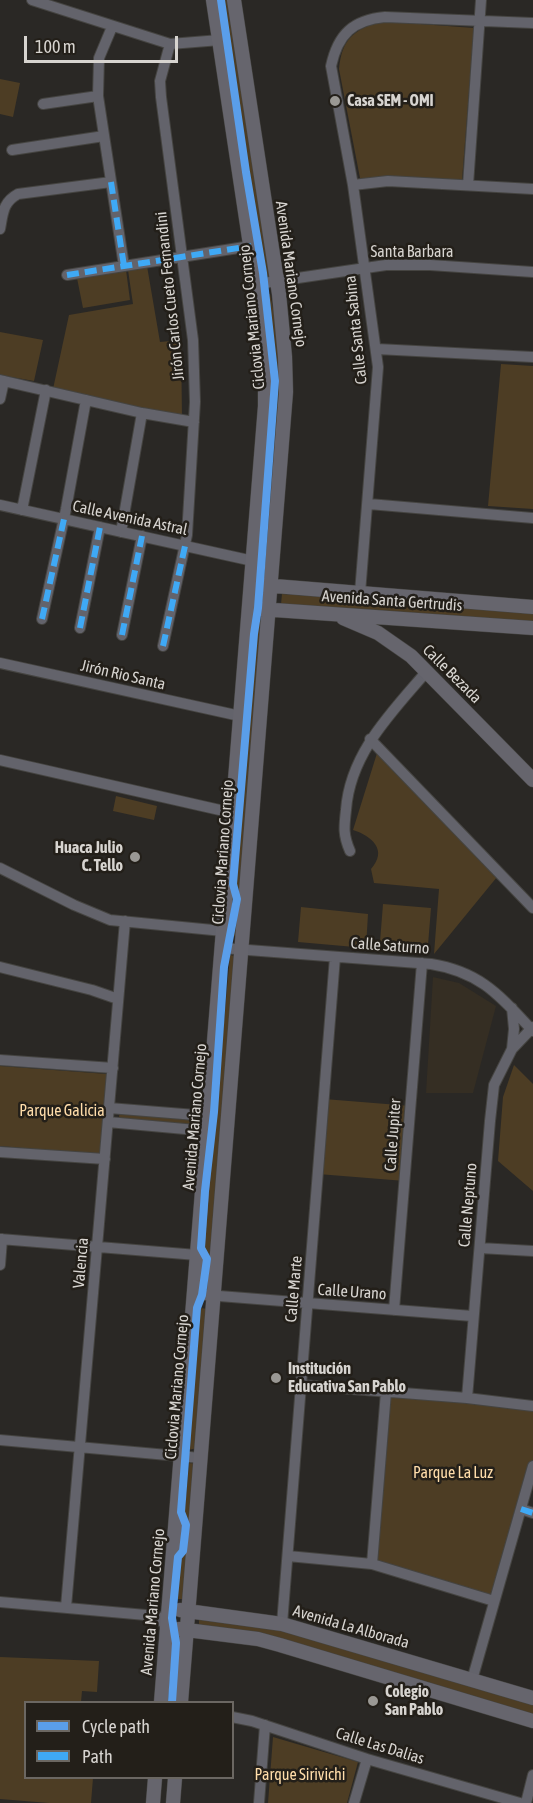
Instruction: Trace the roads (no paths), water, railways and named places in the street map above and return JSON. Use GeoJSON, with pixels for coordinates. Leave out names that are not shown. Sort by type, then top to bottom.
{"type":"FeatureCollection","features":[{"type":"Feature","properties":{"kind":"main road","name":"Avenida Mariano Cornejo"},"geometry":{"type":"LineString","coordinates":[[161,1701],[167,1627],[163,1612],[181,1456],[266,381],[264,338],[257,284],[213,0]]}},
{"type":"Feature","properties":{"kind":"main road","name":"Avenida Mariano Cornejo"},"geometry":{"type":"LineString","coordinates":[[181,1701],[286,392],[283,325],[234,0]]}},
{"type":"Feature","properties":{"kind":"main road","name":"Avenida Santa Gertrudis"},"geometry":{"type":"LineString","coordinates":[[251,585],[533,607]]}},
{"type":"Feature","properties":{"kind":"main road","name":"Avenida Santa Gertrudis"},"geometry":{"type":"LineString","coordinates":[[249,608],[533,628]]}},
{"type":"Feature","properties":{"kind":"main road","name":"Calle Bezada"},"geometry":{"type":"LineString","coordinates":[[332,614],[378,633],[411,656],[533,780]]}},
{"type":"Feature","properties":{"kind":"main road","name":"Avenida La Alborada"},"geometry":{"type":"LineString","coordinates":[[163,1612],[189,1611],[282,1624],[533,1698]]}},
{"type":"Feature","properties":{"kind":"main road"},"geometry":{"type":"LineString","coordinates":[[167,1627],[258,1639],[533,1721]]}},
{"type":"Feature","properties":{"kind":"main road"},"geometry":{"type":"LineString","coordinates":[[153,1803],[155,1779]]}},
{"type":"Feature","properties":{"kind":"main road"},"geometry":{"type":"LineString","coordinates":[[173,1803],[175,1779]]}},
{"type":"Feature","properties":{"kind":"street"},"geometry":{"type":"LineString","coordinates":[[32,0],[170,44],[220,39]]}},
{"type":"Feature","properties":{"kind":"street"},"geometry":{"type":"LineString","coordinates":[[468,185],[481,0]]}},
{"type":"Feature","properties":{"kind":"street","name":"Calle Santa Sabina"},"geometry":{"type":"LineString","coordinates":[[360,593],[378,380],[377,349],[353,185],[332,66],[335,50],[343,36],[354,25],[369,18],[479,21]]}},
{"type":"Feature","properties":{"kind":"street"},"geometry":{"type":"LineString","coordinates":[[479,21],[533,23]]}},
{"type":"Feature","properties":{"kind":"street"},"geometry":{"type":"LineString","coordinates":[[112,27],[99,58],[98,96],[124,266]]}},
{"type":"Feature","properties":{"kind":"street","name":"Jirón Carlos Cueto Fernandini"},"geometry":{"type":"LineString","coordinates":[[163,646],[185,546],[195,402],[193,340],[160,97],[160,81],[170,44]]}},
{"type":"Feature","properties":{"kind":"street"},"geometry":{"type":"LineString","coordinates":[[43,104],[98,96]]}},
{"type":"Feature","properties":{"kind":"street"},"geometry":{"type":"LineString","coordinates":[[12,150],[104,136]]}},
{"type":"Feature","properties":{"kind":"street"},"geometry":{"type":"LineString","coordinates":[[0,229],[9,199],[18,194],[111,182]]}},
{"type":"Feature","properties":{"kind":"street"},"geometry":{"type":"LineString","coordinates":[[353,185],[388,182],[533,189]]}},
{"type":"Feature","properties":{"kind":"street"},"geometry":{"type":"LineString","coordinates":[[67,275],[251,246]]}},
{"type":"Feature","properties":{"kind":"street","name":"Santa Barbara"},"geometry":{"type":"LineString","coordinates":[[257,284],[365,267],[406,264],[533,272]]}},
{"type":"Feature","properties":{"kind":"street"},"geometry":{"type":"LineString","coordinates":[[377,349],[533,357]]}},
{"type":"Feature","properties":{"kind":"street"},"geometry":{"type":"LineString","coordinates":[[0,399],[2,380],[142,413],[194,422]]}},
{"type":"Feature","properties":{"kind":"street"},"geometry":{"type":"LineString","coordinates":[[22,510],[46,390]]}},
{"type":"Feature","properties":{"kind":"street"},"geometry":{"type":"LineString","coordinates":[[42,619],[64,519],[86,399]]}},
{"type":"Feature","properties":{"kind":"street"},"geometry":{"type":"LineString","coordinates":[[121,532],[142,413]]}},
{"type":"Feature","properties":{"kind":"street"},"geometry":{"type":"LineString","coordinates":[[369,504],[533,518]]}},
{"type":"Feature","properties":{"kind":"street","name":"Calle Avenida Astral"},"geometry":{"type":"LineString","coordinates":[[0,505],[253,561]]}},
{"type":"Feature","properties":{"kind":"street"},"geometry":{"type":"LineString","coordinates":[[80,628],[100,527]]}},
{"type":"Feature","properties":{"kind":"street"},"geometry":{"type":"LineString","coordinates":[[122,635],[142,536]]}},
{"type":"Feature","properties":{"kind":"street","name":"Jirón Rio Santa"},"geometry":{"type":"LineString","coordinates":[[0,663],[240,716]]}},
{"type":"Feature","properties":{"kind":"street"},"geometry":{"type":"LineString","coordinates":[[350,850],[344,836],[346,801],[354,774],[370,740],[427,671]]}},
{"type":"Feature","properties":{"kind":"street"},"geometry":{"type":"LineString","coordinates":[[370,740],[533,908]]}},
{"type":"Feature","properties":{"kind":"street"},"geometry":{"type":"LineString","coordinates":[[0,760],[233,813]]}},
{"type":"Feature","properties":{"kind":"street"},"geometry":{"type":"LineString","coordinates":[[0,868],[110,920],[223,931]]}},
{"type":"Feature","properties":{"kind":"street","name":"Valencia"},"geometry":{"type":"LineString","coordinates":[[66,1607],[125,921]]}},
{"type":"Feature","properties":{"kind":"street","name":"Calle Saturno"},"geometry":{"type":"LineString","coordinates":[[222,948],[453,967],[471,975],[502,997],[532,1029]]}},
{"type":"Feature","properties":{"kind":"street","name":"Calle Marte"},"geometry":{"type":"LineString","coordinates":[[282,1624],[335,957]]}},
{"type":"Feature","properties":{"kind":"street","name":"Calle Jupiter"},"geometry":{"type":"LineString","coordinates":[[394,1310],[422,963]]}},
{"type":"Feature","properties":{"kind":"street"},"geometry":{"type":"LineString","coordinates":[[0,967],[92,990],[118,999]]}},
{"type":"Feature","properties":{"kind":"street"},"geometry":{"type":"LineString","coordinates":[[512,1008],[514,1029],[512,1049]]}},
{"type":"Feature","properties":{"kind":"street","name":"Calle Neptuno"},"geometry":{"type":"LineString","coordinates":[[467,1398],[472,1316],[494,1085],[512,1049],[532,1029]]}},
{"type":"Feature","properties":{"kind":"street"},"geometry":{"type":"LineString","coordinates":[[0,1060],[112,1068]]}},
{"type":"Feature","properties":{"kind":"street"},"geometry":{"type":"LineString","coordinates":[[109,1108],[208,1116]]}},
{"type":"Feature","properties":{"kind":"street"},"geometry":{"type":"LineString","coordinates":[[108,1122],[207,1131]]}},
{"type":"Feature","properties":{"kind":"street"},"geometry":{"type":"LineString","coordinates":[[0,1152],[105,1159]]}},
{"type":"Feature","properties":{"kind":"street"},"geometry":{"type":"LineString","coordinates":[[0,1265],[1,1239],[197,1255]]}},
{"type":"Feature","properties":{"kind":"street"},"geometry":{"type":"LineString","coordinates":[[480,1248],[533,1251]]}},
{"type":"Feature","properties":{"kind":"street","name":"Calle Urano"},"geometry":{"type":"LineString","coordinates":[[194,1294],[472,1316]]}},
{"type":"Feature","properties":{"kind":"street"},"geometry":{"type":"LineString","coordinates":[[301,1385],[467,1398],[533,1406]]}},
{"type":"Feature","properties":{"kind":"street"},"geometry":{"type":"LineString","coordinates":[[372,1564],[386,1392]]}},
{"type":"Feature","properties":{"kind":"street"},"geometry":{"type":"LineString","coordinates":[[0,1440],[201,1458]]}},
{"type":"Feature","properties":{"kind":"street"},"geometry":{"type":"LineString","coordinates":[[472,1680],[533,1466]]}},
{"type":"Feature","properties":{"kind":"street"},"geometry":{"type":"LineString","coordinates":[[521,1509],[533,1513]]}},
{"type":"Feature","properties":{"kind":"street"},"geometry":{"type":"LineString","coordinates":[[288,1556],[372,1564],[494,1601]]}},
{"type":"Feature","properties":{"kind":"street"},"geometry":{"type":"LineString","coordinates":[[0,1602],[163,1612]]}},
{"type":"Feature","properties":{"kind":"street","name":"Calle Las Dalias"},"geometry":{"type":"LineString","coordinates":[[234,1717],[520,1803]]}},
{"type":"Feature","properties":{"kind":"street"},"geometry":{"type":"LineString","coordinates":[[259,1803],[265,1725]]}},
{"type":"Feature","properties":{"kind":"street"},"geometry":{"type":"LineString","coordinates":[[354,1803],[367,1759]]}},
{"type":"Feature","properties":{"kind":"street"},"geometry":{"type":"LineString","coordinates":[[526,1803],[533,1775]]}},
{"type":"Feature","properties":{"kind":"place","name":"Casa SEM - OMI"},"geometry":{"type":"Point","coordinates":[335,101]}},
{"type":"Feature","properties":{"kind":"place","name":"Huaca Julio C. Tello"},"geometry":{"type":"Point","coordinates":[135,857]}},
{"type":"Feature","properties":{"kind":"place","name":"Institución Educativa San Pablo"},"geometry":{"type":"Point","coordinates":[276,1378]}},
{"type":"Feature","properties":{"kind":"place","name":"Colegio San Pablo"},"geometry":{"type":"Point","coordinates":[373,1701]}},
{"type":"Feature","properties":{"kind":"park label","name":"Parque Galicia"},"geometry":{"type":"Point","coordinates":[62,1111]}},
{"type":"Feature","properties":{"kind":"park label","name":"Parque La Luz"},"geometry":{"type":"Point","coordinates":[453,1473]}},
{"type":"Feature","properties":{"kind":"park label","name":"Parque Sirivichi"},"geometry":{"type":"Point","coordinates":[300,1775]}}]}
